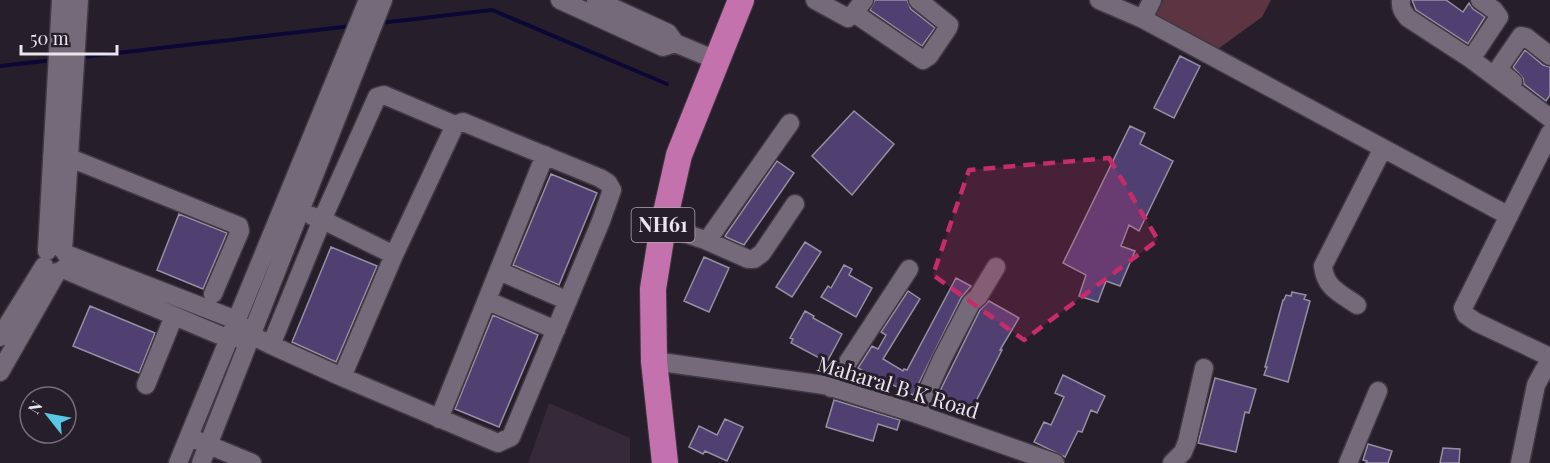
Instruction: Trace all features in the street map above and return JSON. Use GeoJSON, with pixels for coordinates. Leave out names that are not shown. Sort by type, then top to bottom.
{"type":"FeatureCollection","features":[{"type":"Feature","properties":{"kind":"highway","name":"NH61"},"geometry":{"type":"LineString","coordinates":[[665,463],[654,361],[653,289],[663,226],[679,155],[741,0]]}},
{"type":"Feature","properties":{"kind":"street"},"geometry":{"type":"LineString","coordinates":[[0,372],[57,260],[61,158],[57,60],[61,0]]}},
{"type":"Feature","properties":{"kind":"street"},"geometry":{"type":"LineString","coordinates":[[61,158],[76,59],[79,0]]}},
{"type":"Feature","properties":{"kind":"street"},"geometry":{"type":"LineString","coordinates":[[365,25],[368,0]]}},
{"type":"Feature","properties":{"kind":"street"},"geometry":{"type":"LineString","coordinates":[[201,463],[251,335],[292,207],[365,25],[383,0]]}},
{"type":"Feature","properties":{"kind":"street"},"geometry":{"type":"LineString","coordinates":[[560,0],[663,47],[675,43]]}},
{"type":"Feature","properties":{"kind":"street"},"geometry":{"type":"LineString","coordinates":[[596,0],[668,33],[675,43],[716,60]]}},
{"type":"Feature","properties":{"kind":"street"},"geometry":{"type":"LineString","coordinates":[[815,0],[848,18],[859,7],[923,60],[929,56],[949,24],[918,0]]}},
{"type":"Feature","properties":{"kind":"street"},"geometry":{"type":"LineString","coordinates":[[1099,0],[1138,11],[1509,216]]}},
{"type":"Feature","properties":{"kind":"street"},"geometry":{"type":"LineString","coordinates":[[1138,11],[1152,0]]}},
{"type":"Feature","properties":{"kind":"street"},"geometry":{"type":"LineString","coordinates":[[1401,0],[1400,5],[1408,18],[1471,59],[1550,118]]}},
{"type":"Feature","properties":{"kind":"street"},"geometry":{"type":"LineString","coordinates":[[1471,59],[1499,17],[1494,10],[1480,0]]}},
{"type":"Feature","properties":{"kind":"street"},"geometry":{"type":"LineString","coordinates":[[1550,56],[1526,37],[1521,36],[1499,68],[1503,75],[1550,107]]}},
{"type":"Feature","properties":{"kind":"street"},"geometry":{"type":"LineString","coordinates":[[57,260],[236,320],[251,335],[271,345],[498,443],[511,437],[602,221],[612,190],[608,183],[600,178],[463,122],[455,125],[384,95],[377,97],[322,220],[271,345]]}},
{"type":"Feature","properties":{"kind":"street"},"geometry":{"type":"LineString","coordinates":[[705,240],[709,238],[790,123]]}},
{"type":"Feature","properties":{"kind":"street"},"geometry":{"type":"LineString","coordinates":[[342,377],[394,255],[455,125]]}},
{"type":"Feature","properties":{"kind":"street"},"geometry":{"type":"LineString","coordinates":[[1520,463],[1536,385],[1550,358],[1476,322],[1466,315],[1463,308],[1550,133]]}},
{"type":"Feature","properties":{"kind":"street"},"geometry":{"type":"LineString","coordinates":[[1357,305],[1328,285],[1323,266],[1383,147]]}},
{"type":"Feature","properties":{"kind":"street"},"geometry":{"type":"LineString","coordinates":[[439,419],[545,155]]}},
{"type":"Feature","properties":{"kind":"street"},"geometry":{"type":"LineString","coordinates":[[61,158],[240,226],[240,231],[213,294]]}},
{"type":"Feature","properties":{"kind":"street"},"geometry":{"type":"LineString","coordinates":[[663,226],[754,260],[762,253],[795,204]]}},
{"type":"Feature","properties":{"kind":"street"},"geometry":{"type":"LineString","coordinates":[[292,207],[394,255]]}},
{"type":"Feature","properties":{"kind":"street"},"geometry":{"type":"LineString","coordinates":[[178,463],[236,320],[292,207]]}},
{"type":"Feature","properties":{"kind":"street"},"geometry":{"type":"LineString","coordinates":[[57,260],[174,316],[229,339],[251,335]]}},
{"type":"Feature","properties":{"kind":"street"},"geometry":{"type":"LineString","coordinates":[[0,338],[57,260]]}},
{"type":"Feature","properties":{"kind":"street"},"geometry":{"type":"LineString","coordinates":[[917,414],[966,312],[996,267]]}},
{"type":"Feature","properties":{"kind":"street"},"geometry":{"type":"LineString","coordinates":[[831,388],[909,269]]}},
{"type":"Feature","properties":{"kind":"street"},"geometry":{"type":"LineString","coordinates":[[500,271],[568,301]]}},
{"type":"Feature","properties":{"kind":"street"},"geometry":{"type":"LineString","coordinates":[[488,301],[556,330]]}},
{"type":"Feature","properties":{"kind":"street"},"geometry":{"type":"LineString","coordinates":[[146,385],[174,316]]}},
{"type":"Feature","properties":{"kind":"street","name":"Maharal B K Road"},"geometry":{"type":"LineString","coordinates":[[654,361],[831,388],[917,414],[1055,463]]}},
{"type":"Feature","properties":{"kind":"street"},"geometry":{"type":"LineString","coordinates":[[1172,463],[1183,452],[1187,442],[1204,368]]}},
{"type":"Feature","properties":{"kind":"street"},"geometry":{"type":"LineString","coordinates":[[1348,463],[1378,391]]}},
{"type":"Feature","properties":{"kind":"street"},"geometry":{"type":"LineString","coordinates":[[189,437],[252,463]]}},
{"type":"Feature","properties":{"kind":"highlighted area"},"geometry":{"type":"Polygon","coordinates":[[[1109,158],[1158,240],[1024,340],[933,275],[969,170],[1109,158]]]}},
{"type":"Feature","properties":{"kind":"shaded area"},"geometry":{"type":"Polygon","coordinates":[[[1163,0],[1271,0],[1262,17],[1211,54],[1154,19],[1163,0]]]}},
{"type":"Feature","properties":{"kind":"shaded area"},"geometry":{"type":"Polygon","coordinates":[[[549,403],[630,438],[630,463],[528,463],[549,403]]]}},
{"type":"Feature","properties":{"kind":"building"},"geometry":{"type":"Polygon","coordinates":[[[875,0],[907,0],[911,9],[935,28],[922,46],[870,10],[875,0]]]}},
{"type":"Feature","properties":{"kind":"building"},"geometry":{"type":"Polygon","coordinates":[[[1412,0],[1446,0],[1463,12],[1469,3],[1473,9],[1485,17],[1468,44],[1416,10],[1412,0]]]}},
{"type":"Feature","properties":{"kind":"building"},"geometry":{"type":"Polygon","coordinates":[[[1525,50],[1543,65],[1550,67],[1550,95],[1546,101],[1524,84],[1523,78],[1513,67],[1525,50]]]}},
{"type":"Feature","properties":{"kind":"building"},"geometry":{"type":"Polygon","coordinates":[[[1180,56],[1200,66],[1174,118],[1154,108],[1180,56]]]}},
{"type":"Feature","properties":{"kind":"building"},"geometry":{"type":"Polygon","coordinates":[[[854,111],[894,144],[852,195],[812,156],[854,111]]]}},
{"type":"Feature","properties":{"kind":"building"},"geometry":{"type":"Polygon","coordinates":[[[1130,126],[1145,133],[1140,144],[1173,161],[1139,231],[1129,225],[1121,246],[1135,251],[1120,286],[1106,281],[1098,302],[1079,296],[1086,275],[1063,263],[1130,126]]]}},
{"type":"Feature","properties":{"kind":"building"},"geometry":{"type":"Polygon","coordinates":[[[777,161],[794,173],[744,245],[728,238],[725,236],[777,161]]]}},
{"type":"Feature","properties":{"kind":"building"},"geometry":{"type":"Polygon","coordinates":[[[551,174],[597,193],[559,285],[513,265],[551,174]]]}},
{"type":"Feature","properties":{"kind":"building"},"geometry":{"type":"Polygon","coordinates":[[[179,214],[227,233],[203,289],[157,270],[179,214]]]}},
{"type":"Feature","properties":{"kind":"building"},"geometry":{"type":"Polygon","coordinates":[[[805,242],[821,252],[792,297],[776,287],[805,242]]]}},
{"type":"Feature","properties":{"kind":"building"},"geometry":{"type":"Polygon","coordinates":[[[331,247],[377,266],[336,362],[292,342],[331,247]]]}},
{"type":"Feature","properties":{"kind":"building"},"geometry":{"type":"Polygon","coordinates":[[[704,257],[729,268],[709,312],[684,301],[704,257]]]}},
{"type":"Feature","properties":{"kind":"building"},"geometry":{"type":"Polygon","coordinates":[[[844,265],[852,269],[849,275],[872,288],[856,317],[821,297],[828,286],[831,288],[844,265]]]}},
{"type":"Feature","properties":{"kind":"building"},"geometry":{"type":"Polygon","coordinates":[[[956,278],[971,286],[961,298],[913,395],[879,378],[878,380],[858,368],[872,346],[878,349],[886,335],[881,332],[908,291],[920,299],[883,359],[903,371],[907,370],[956,278]]]}},
{"type":"Feature","properties":{"kind":"building"},"geometry":{"type":"Polygon","coordinates":[[[1292,292],[1306,295],[1304,299],[1310,301],[1288,382],[1264,375],[1283,300],[1286,295],[1291,296],[1292,292]]]}},
{"type":"Feature","properties":{"kind":"building"},"geometry":{"type":"Polygon","coordinates":[[[989,301],[1019,318],[1000,350],[1002,350],[970,413],[937,397],[980,310],[989,301]]]}},
{"type":"Feature","properties":{"kind":"building"},"geometry":{"type":"Polygon","coordinates":[[[90,306],[155,333],[139,373],[73,346],[90,306]]]}},
{"type":"Feature","properties":{"kind":"building"},"geometry":{"type":"Polygon","coordinates":[[[805,311],[842,334],[827,362],[791,343],[793,339],[790,338],[805,311]]]}},
{"type":"Feature","properties":{"kind":"building"},"geometry":{"type":"Polygon","coordinates":[[[493,315],[538,335],[499,427],[455,409],[493,315]]]}},
{"type":"Feature","properties":{"kind":"building"},"geometry":{"type":"Polygon","coordinates":[[[1063,375],[1105,396],[1097,413],[1091,410],[1082,432],[1078,431],[1065,457],[1034,442],[1044,422],[1051,425],[1064,397],[1055,393],[1063,375]]]}},
{"type":"Feature","properties":{"kind":"building"},"geometry":{"type":"Polygon","coordinates":[[[1215,378],[1256,389],[1249,413],[1245,412],[1236,452],[1198,443],[1215,378]]]}},
{"type":"Feature","properties":{"kind":"building"},"geometry":{"type":"Polygon","coordinates":[[[834,400],[900,420],[897,430],[878,424],[873,441],[826,427],[834,400]]]}},
{"type":"Feature","properties":{"kind":"building"},"geometry":{"type":"Polygon","coordinates":[[[725,419],[743,427],[727,461],[689,447],[699,426],[717,435],[725,419]]]}},
{"type":"Feature","properties":{"kind":"building"},"geometry":{"type":"Polygon","coordinates":[[[1368,444],[1392,451],[1388,463],[1366,463],[1367,461],[1363,460],[1368,444]]]}},
{"type":"Feature","properties":{"kind":"building"},"geometry":{"type":"Polygon","coordinates":[[[1443,448],[1460,449],[1459,463],[1440,463],[1443,448]]]}},
{"type":"Feature","properties":{"kind":"waterway"},"geometry":{"type":"LineString","coordinates":[[380,23],[492,10],[667,84]]}},
{"type":"Feature","properties":{"kind":"waterway"},"geometry":{"type":"LineString","coordinates":[[82,57],[352,26]]}},
{"type":"Feature","properties":{"kind":"waterway"},"geometry":{"type":"LineString","coordinates":[[0,66],[54,60]]}}]}
